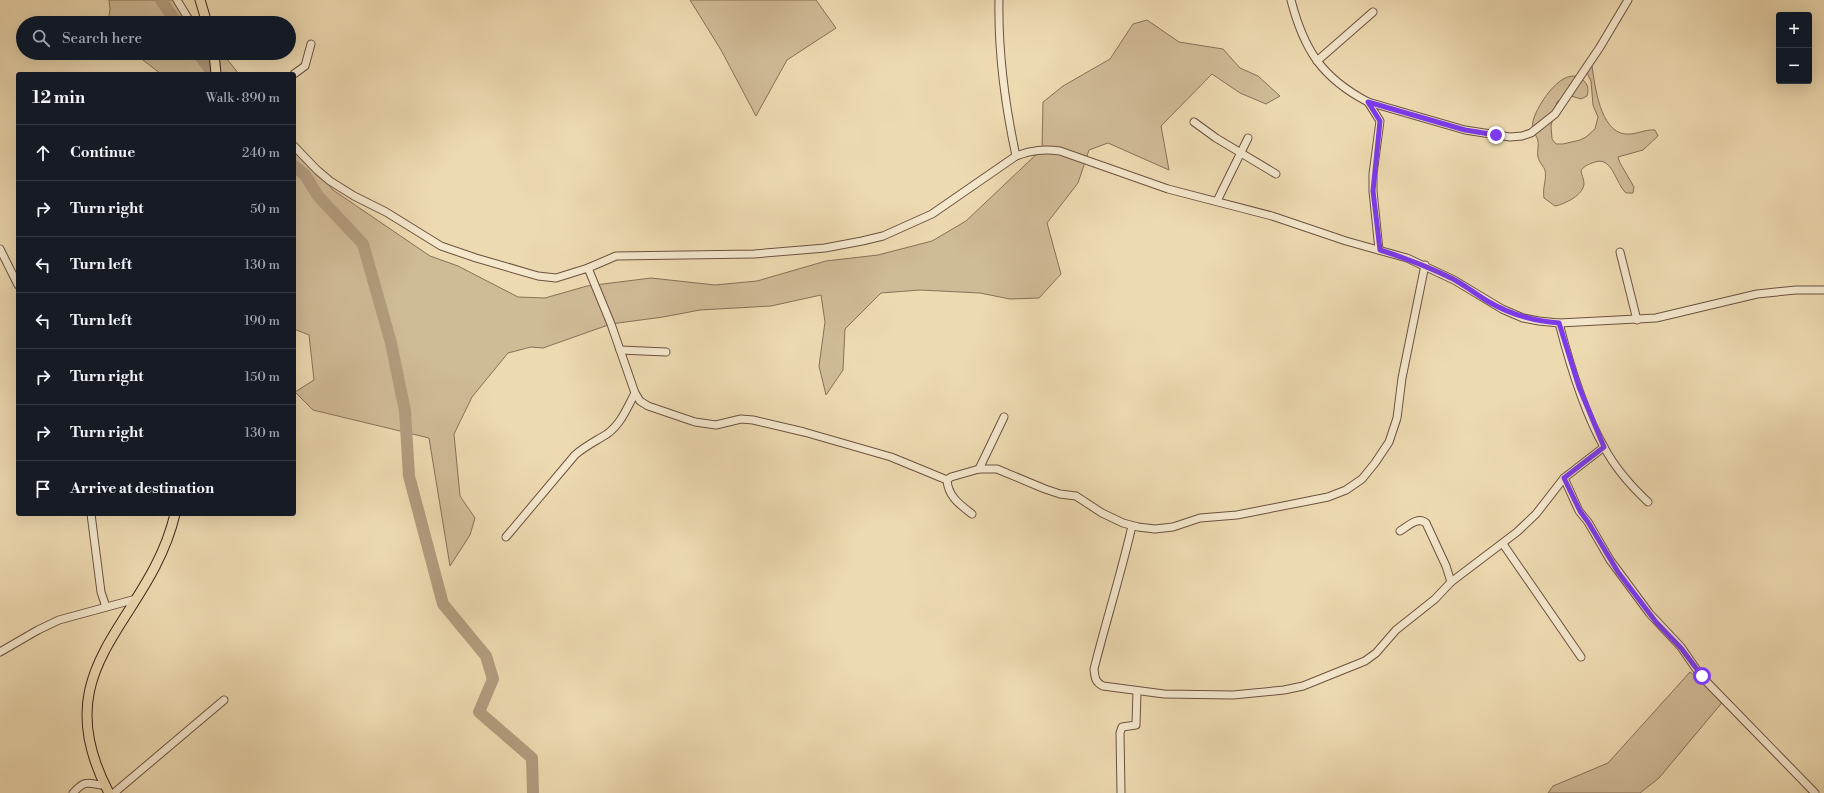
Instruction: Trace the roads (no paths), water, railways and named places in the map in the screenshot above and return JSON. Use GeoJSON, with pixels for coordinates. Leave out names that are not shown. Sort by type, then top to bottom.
{"type":"FeatureCollection","features":[{"type":"Feature","properties":{"kind":"main road"},"geometry":{"type":"LineString","coordinates":[[200,0],[205,16]]}},
{"type":"Feature","properties":{"kind":"main road"},"geometry":{"type":"LineString","coordinates":[[215,60],[216,72]]}},
{"type":"Feature","properties":{"kind":"main road"},"geometry":{"type":"LineString","coordinates":[[110,793],[104,783],[90,743],[87,725],[89,689],[100,658],[154,572],[162,554],[174,516]]}},
{"type":"Feature","properties":{"kind":"street"},"geometry":{"type":"LineString","coordinates":[[177,0],[186,16]]}},
{"type":"Feature","properties":{"kind":"street"},"geometry":{"type":"LineString","coordinates":[[999,0],[998,22],[1005,90],[1016,156]]}},
{"type":"Feature","properties":{"kind":"street"},"geometry":{"type":"LineString","coordinates":[[1291,0],[1306,43],[1317,61],[1331,78],[1354,95],[1368,102],[1465,130],[1510,137],[1522,136],[1531,133],[1542,126],[1555,114],[1600,47],[1628,0]]}},
{"type":"Feature","properties":{"kind":"street"},"geometry":{"type":"LineString","coordinates":[[1317,61],[1373,12]]}},
{"type":"Feature","properties":{"kind":"street"},"geometry":{"type":"LineString","coordinates":[[296,73],[306,66],[311,44]]}},
{"type":"Feature","properties":{"kind":"street"},"geometry":{"type":"LineString","coordinates":[[1368,102],[1380,121],[1373,191],[1380,250]]}},
{"type":"Feature","properties":{"kind":"street"},"geometry":{"type":"LineString","coordinates":[[1194,122],[1240,153],[1276,174]]}},
{"type":"Feature","properties":{"kind":"street"},"geometry":{"type":"LineString","coordinates":[[1217,201],[1248,138]]}},
{"type":"Feature","properties":{"kind":"street"},"geometry":{"type":"LineString","coordinates":[[296,148],[317,170],[330,180],[354,196],[386,212],[441,246],[538,276],[556,278],[588,268],[616,256],[754,254],[825,248],[883,236],[932,214],[1016,156],[1042,149],[1060,151],[1153,184],[1217,201],[1425,265],[1454,280],[1490,303],[1512,313],[1539,321],[1559,323],[1637,320],[1674,314],[1757,294],[1796,290],[1824,290]]}},
{"type":"Feature","properties":{"kind":"street"},"geometry":{"type":"LineString","coordinates":[[0,249],[16,281]]}},
{"type":"Feature","properties":{"kind":"street"},"geometry":{"type":"LineString","coordinates":[[1620,252],[1637,320]]}},
{"type":"Feature","properties":{"kind":"street"},"geometry":{"type":"LineString","coordinates":[[947,480],[951,477],[979,469],[996,468],[1045,489],[1060,494],[1076,496],[1102,513],[1132,526],[1155,529],[1173,527],[1200,518],[1237,515],[1314,500],[1328,497],[1346,490],[1362,478],[1375,463],[1389,442],[1397,418],[1402,378],[1425,265]]}},
{"type":"Feature","properties":{"kind":"street"},"geometry":{"type":"LineString","coordinates":[[588,268],[635,393],[640,401],[648,406],[695,422],[716,425],[741,419],[753,420],[798,431],[891,457],[947,480]]}},
{"type":"Feature","properties":{"kind":"street"},"geometry":{"type":"LineString","coordinates":[[1559,323],[1579,387],[1604,447],[1624,478],[1648,502]]}},
{"type":"Feature","properties":{"kind":"street"},"geometry":{"type":"LineString","coordinates":[[620,350],[666,352]]}},
{"type":"Feature","properties":{"kind":"street"},"geometry":{"type":"LineString","coordinates":[[506,537],[575,455],[585,446],[607,434],[616,426],[622,418],[635,393]]}},
{"type":"Feature","properties":{"kind":"street"},"geometry":{"type":"LineString","coordinates":[[979,469],[1004,417]]}},
{"type":"Feature","properties":{"kind":"street"},"geometry":{"type":"LineString","coordinates":[[1132,526],[1120,578],[1111,602],[1094,669],[1097,683],[1102,686],[1164,694],[1232,695],[1284,690],[1303,686],[1348,669],[1370,658],[1396,630],[1435,599],[1451,582],[1503,544],[1536,514],[1564,478],[1604,447]]}},
{"type":"Feature","properties":{"kind":"street"},"geometry":{"type":"LineString","coordinates":[[1564,478],[1580,511],[1610,560],[1650,614],[1681,648],[1702,676],[1815,793]]}},
{"type":"Feature","properties":{"kind":"street"},"geometry":{"type":"LineString","coordinates":[[947,480],[949,492],[954,499],[972,514]]}},
{"type":"Feature","properties":{"kind":"street"},"geometry":{"type":"LineString","coordinates":[[91,516],[101,592],[106,607]]}},
{"type":"Feature","properties":{"kind":"street"},"geometry":{"type":"LineString","coordinates":[[1400,530],[1419,520],[1423,520],[1426,523],[1446,566],[1451,582]]}},
{"type":"Feature","properties":{"kind":"street"},"geometry":{"type":"LineString","coordinates":[[1503,544],[1581,658]]}},
{"type":"Feature","properties":{"kind":"street"},"geometry":{"type":"LineString","coordinates":[[0,652],[54,622],[136,599]]}},
{"type":"Feature","properties":{"kind":"street"},"geometry":{"type":"LineString","coordinates":[[1121,793],[1120,733],[1122,727],[1136,725],[1136,691]]}},
{"type":"Feature","properties":{"kind":"street"},"geometry":{"type":"LineString","coordinates":[[114,793],[224,700]]}},
{"type":"Feature","properties":{"kind":"street"},"geometry":{"type":"LineString","coordinates":[[73,793],[86,783],[92,782],[101,785],[104,783]]}},
{"type":"Feature","properties":{"kind":"waterway"},"geometry":{"type":"LineString","coordinates":[[161,0],[172,16]]}},
{"type":"Feature","properties":{"kind":"waterway"},"geometry":{"type":"LineString","coordinates":[[203,60],[212,72]]}},
{"type":"Feature","properties":{"kind":"waterway"},"geometry":{"type":"LineString","coordinates":[[296,168],[305,175],[318,196],[363,244],[391,343],[405,411],[409,476],[443,604],[486,656],[493,679],[479,712],[532,758],[533,793]]}}]}
